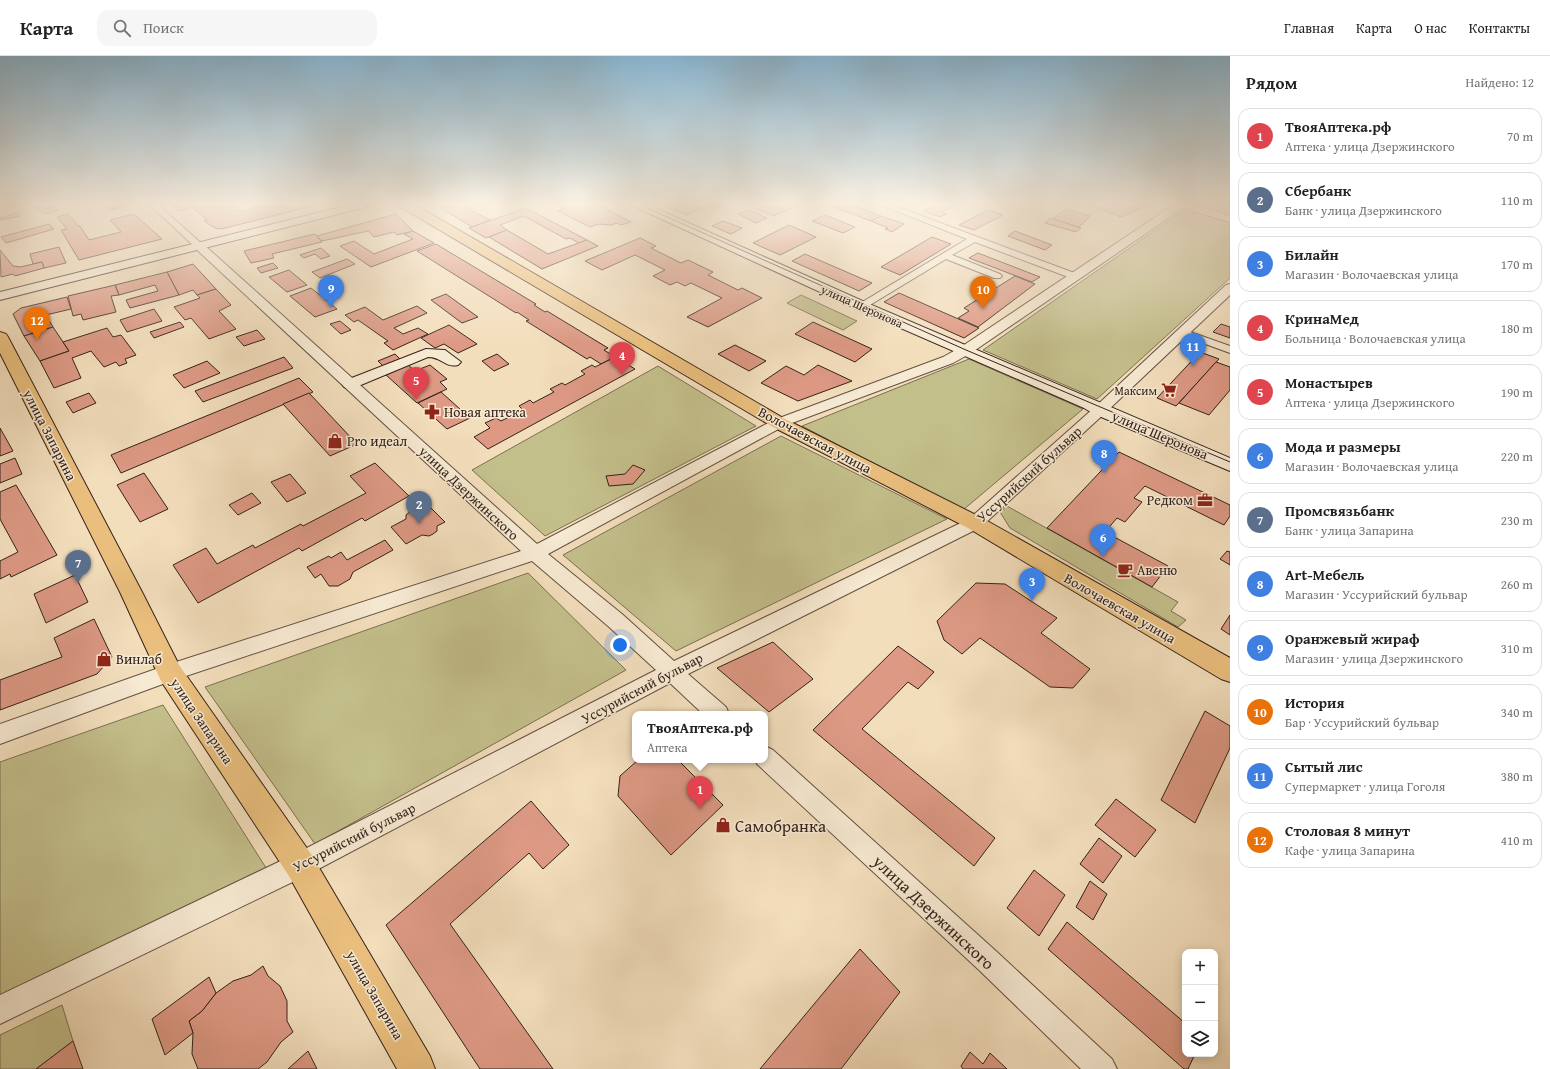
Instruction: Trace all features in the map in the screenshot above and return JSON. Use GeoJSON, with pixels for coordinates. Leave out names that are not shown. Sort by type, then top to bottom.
{"type":"FeatureCollection","features":[{"type":"Feature","properties":{"kind":"main road"},"geometry":{"type":"LineString","coordinates":[[0,296],[182,250]]}},
{"type":"Feature","properties":{"kind":"main road","name":"Волочаевская улица"},"geometry":{"type":"LineString","coordinates":[[484,250],[779,423],[975,523],[1230,671]]}},
{"type":"Feature","properties":{"kind":"main road","name":"улица Шеронова"},"geometry":{"type":"LineString","coordinates":[[739,250],[862,306],[1230,465]]}},
{"type":"Feature","properties":{"kind":"main road","name":"улица Запарина"},"geometry":{"type":"LineString","coordinates":[[0,337],[131,592],[170,673],[300,865],[418,1069]]}},
{"type":"Feature","properties":{"kind":"main road"},"geometry":{"type":"LineString","coordinates":[[350,384],[426,353],[440,353],[453,362]]}},
{"type":"Feature","properties":{"kind":"main road","name":"улица Шеронова"},"geometry":{"type":"LineString","coordinates":[[1097,407],[1230,459]]}},
{"type":"Feature","properties":{"kind":"street","name":"улица Дзержинского"},"geometry":{"type":"LineString","coordinates":[[204,250],[535,553],[615,620],[715,711]]}},
{"type":"Feature","properties":{"kind":"street"},"geometry":{"type":"LineString","coordinates":[[862,306],[955,250]]}},
{"type":"Feature","properties":{"kind":"street"},"geometry":{"type":"LineString","coordinates":[[1004,250],[1074,276]]}},
{"type":"Feature","properties":{"kind":"street"},"geometry":{"type":"LineString","coordinates":[[0,734],[170,673],[535,553],[779,423],[948,360],[966,351],[972,344],[1112,250]]}},
{"type":"Feature","properties":{"kind":"street"},"geometry":{"type":"LineString","coordinates":[[946,256],[996,276]]}},
{"type":"Feature","properties":{"kind":"street","name":"Уссурийский бульвар"},"geometry":{"type":"LineString","coordinates":[[0,1010],[300,865],[695,660],[975,523],[1097,407],[1230,288]]}},
{"type":"Feature","properties":{"kind":"street"},"geometry":{"type":"LineString","coordinates":[[1182,332],[1230,350]]}},
{"type":"Feature","properties":{"kind":"street","name":"улица Дзержинского"},"geometry":{"type":"LineString","coordinates":[[768,760],[971,945],[1102,1069]]}},
{"type":"Feature","properties":{"kind":"shaded area"},"geometry":{"type":"Polygon","coordinates":[[[1126,250],[1230,250],[1230,278],[1097,399],[983,350],[1126,250]]]}},
{"type":"Feature","properties":{"kind":"shaded area"},"geometry":{"type":"Polygon","coordinates":[[[801,295],[857,321],[843,330],[787,303],[801,295]]]}},
{"type":"Feature","properties":{"kind":"shaded area"},"geometry":{"type":"Polygon","coordinates":[[[969,359],[1083,409],[963,510],[802,426],[969,359]]]}},
{"type":"Feature","properties":{"kind":"shaded area"},"geometry":{"type":"Polygon","coordinates":[[[658,366],[756,426],[545,536],[472,470],[658,366]]]}},
{"type":"Feature","properties":{"kind":"shaded area"},"geometry":{"type":"Polygon","coordinates":[[[781,436],[947,519],[676,651],[563,555],[781,436]]]}},
{"type":"Feature","properties":{"kind":"shaded area"},"geometry":{"type":"Polygon","coordinates":[[[1007,506],[1178,602],[1171,611],[1186,620],[1178,627],[1010,528],[1000,512],[1007,506]]]}},
{"type":"Feature","properties":{"kind":"shaded area"},"geometry":{"type":"Polygon","coordinates":[[[528,573],[626,670],[315,844],[205,687],[528,573]]]}},
{"type":"Feature","properties":{"kind":"shaded area"},"geometry":{"type":"Polygon","coordinates":[[[163,705],[268,871],[0,996],[0,762],[163,705]]]}},
{"type":"Feature","properties":{"kind":"shaded area"},"geometry":{"type":"Polygon","coordinates":[[[62,1005],[73,1041],[36,1069],[0,1069],[0,1035],[62,1005]]]}},
{"type":"Feature","properties":{"kind":"building"},"geometry":{"type":"Polygon","coordinates":[[[0,250],[13,266],[20,267],[42,262],[44,268],[15,276],[13,274],[1,277],[0,250]]]}},
{"type":"Feature","properties":{"kind":"building"},"geometry":{"type":"Polygon","coordinates":[[[45,250],[60,250],[66,263],[44,268],[42,262],[33,264],[30,254],[45,250]]]}},
{"type":"Feature","properties":{"kind":"building"},"geometry":{"type":"Polygon","coordinates":[[[73,250],[117,250],[79,260],[73,250]]]}},
{"type":"Feature","properties":{"kind":"building"},"geometry":{"type":"Polygon","coordinates":[[[288,250],[272,254],[274,258],[251,263],[244,251],[288,250]]]}},
{"type":"Feature","properties":{"kind":"building"},"geometry":{"type":"Polygon","coordinates":[[[314,250],[324,250],[330,256],[321,259],[315,254],[304,258],[300,255],[314,250]]]}},
{"type":"Feature","properties":{"kind":"building"},"geometry":{"type":"Polygon","coordinates":[[[346,250],[368,250],[374,254],[384,250],[415,250],[371,267],[346,250]]]}},
{"type":"Feature","properties":{"kind":"building"},"geometry":{"type":"Polygon","coordinates":[[[446,250],[536,304],[534,305],[545,312],[547,311],[608,348],[604,350],[615,357],[601,364],[590,357],[587,359],[526,321],[529,320],[517,312],[516,313],[417,251],[446,250]]]}},
{"type":"Feature","properties":{"kind":"building"},"geometry":{"type":"Polygon","coordinates":[[[511,250],[542,250],[548,254],[558,250],[588,250],[542,269],[511,250]]]}},
{"type":"Feature","properties":{"kind":"building"},"geometry":{"type":"Polygon","coordinates":[[[611,250],[656,250],[681,263],[688,260],[713,272],[708,275],[738,290],[742,288],[762,298],[708,327],[687,317],[722,298],[691,283],[685,286],[677,282],[670,285],[653,276],[665,270],[635,255],[602,270],[585,261],[611,250]]]}},
{"type":"Feature","properties":{"kind":"building"},"geometry":{"type":"Polygon","coordinates":[[[769,250],[789,250],[780,255],[769,250]]]}},
{"type":"Feature","properties":{"kind":"building"},"geometry":{"type":"Polygon","coordinates":[[[909,250],[941,250],[900,275],[881,267],[909,250]]]}},
{"type":"Feature","properties":{"kind":"building"},"geometry":{"type":"Polygon","coordinates":[[[978,253],[1040,277],[1032,282],[969,258],[978,253]]]}},
{"type":"Feature","properties":{"kind":"building"},"geometry":{"type":"Polygon","coordinates":[[[805,254],[872,283],[859,291],[792,261],[805,254]]]}},
{"type":"Feature","properties":{"kind":"building"},"geometry":{"type":"Polygon","coordinates":[[[347,259],[355,264],[320,278],[312,272],[347,259]]]}},
{"type":"Feature","properties":{"kind":"building"},"geometry":{"type":"Polygon","coordinates":[[[273,263],[278,268],[261,273],[257,268],[273,263]]]}},
{"type":"Feature","properties":{"kind":"building"},"geometry":{"type":"Polygon","coordinates":[[[193,264],[216,289],[197,295],[193,290],[179,295],[167,272],[193,264]]]}},
{"type":"Feature","properties":{"kind":"building"},"geometry":{"type":"Polygon","coordinates":[[[289,270],[307,285],[287,292],[269,277],[289,270]]]}},
{"type":"Feature","properties":{"kind":"building"},"geometry":{"type":"Polygon","coordinates":[[[167,272],[179,295],[130,308],[126,300],[158,291],[155,285],[119,295],[115,285],[167,272]]]}},
{"type":"Feature","properties":{"kind":"building"},"geometry":{"type":"Polygon","coordinates":[[[1015,276],[1035,284],[978,327],[958,318],[969,311],[964,308],[1015,276]]]}},
{"type":"Feature","properties":{"kind":"building"},"geometry":{"type":"Polygon","coordinates":[[[115,285],[119,295],[111,296],[116,312],[83,320],[81,314],[73,316],[68,296],[115,285]]]}},
{"type":"Feature","properties":{"kind":"building"},"geometry":{"type":"Polygon","coordinates":[[[311,288],[337,309],[315,317],[290,296],[311,288]]]}},
{"type":"Feature","properties":{"kind":"building"},"geometry":{"type":"Polygon","coordinates":[[[216,289],[231,305],[219,311],[236,329],[209,339],[191,318],[185,320],[174,307],[200,298],[197,295],[216,289]]]}},
{"type":"Feature","properties":{"kind":"building"},"geometry":{"type":"Polygon","coordinates":[[[899,293],[979,328],[964,338],[884,302],[899,293]]]}},
{"type":"Feature","properties":{"kind":"building"},"geometry":{"type":"Polygon","coordinates":[[[446,294],[478,317],[462,323],[431,300],[446,294]]]}},
{"type":"Feature","properties":{"kind":"building"},"geometry":{"type":"Polygon","coordinates":[[[67,297],[71,309],[46,315],[53,327],[24,336],[13,314],[21,308],[67,297]]]}},
{"type":"Feature","properties":{"kind":"building"},"geometry":{"type":"Polygon","coordinates":[[[417,306],[427,313],[394,328],[403,334],[418,328],[428,334],[393,350],[384,343],[388,341],[358,320],[354,322],[345,315],[365,307],[383,320],[417,306]]]}},
{"type":"Feature","properties":{"kind":"building"},"geometry":{"type":"Polygon","coordinates":[[[154,309],[162,321],[127,332],[120,320],[154,309]]]}},
{"type":"Feature","properties":{"kind":"building"},"geometry":{"type":"Polygon","coordinates":[[[340,321],[351,330],[341,334],[330,324],[340,321]]]}},
{"type":"Feature","properties":{"kind":"building"},"geometry":{"type":"Polygon","coordinates":[[[180,322],[184,327],[154,338],[150,332],[180,322]]]}},
{"type":"Feature","properties":{"kind":"building"},"geometry":{"type":"Polygon","coordinates":[[[813,322],[872,349],[855,362],[795,334],[813,322]]]}},
{"type":"Feature","properties":{"kind":"building"},"geometry":{"type":"Polygon","coordinates":[[[1221,324],[1230,327],[1230,338],[1213,332],[1221,324]]]}},
{"type":"Feature","properties":{"kind":"building"},"geometry":{"type":"Polygon","coordinates":[[[449,325],[477,344],[458,353],[444,344],[435,348],[421,338],[449,325]]]}},
{"type":"Feature","properties":{"kind":"building"},"geometry":{"type":"Polygon","coordinates":[[[53,327],[69,351],[40,361],[24,336],[53,327]]]}},
{"type":"Feature","properties":{"kind":"building"},"geometry":{"type":"Polygon","coordinates":[[[107,328],[113,337],[121,335],[136,355],[125,359],[127,363],[119,366],[116,362],[104,367],[91,351],[72,358],[81,378],[54,388],[40,361],[69,351],[63,342],[107,328]]]}},
{"type":"Feature","properties":{"kind":"building"},"geometry":{"type":"Polygon","coordinates":[[[257,330],[265,339],[244,346],[236,337],[257,330]]]}},
{"type":"Feature","properties":{"kind":"building"},"geometry":{"type":"Polygon","coordinates":[[[735,345],[766,361],[749,371],[718,354],[735,345]]]}},
{"type":"Feature","properties":{"kind":"building"},"geometry":{"type":"Polygon","coordinates":[[[1200,352],[1219,359],[1176,406],[1157,398],[1200,352]]]}},
{"type":"Feature","properties":{"kind":"building"},"geometry":{"type":"Polygon","coordinates":[[[395,354],[401,360],[384,367],[378,361],[395,354]]]}},
{"type":"Feature","properties":{"kind":"building"},"geometry":{"type":"Polygon","coordinates":[[[497,354],[509,364],[494,371],[482,361],[497,354]]]}},
{"type":"Feature","properties":{"kind":"building"},"geometry":{"type":"Polygon","coordinates":[[[284,357],[293,368],[203,402],[195,391],[284,357]]]}},
{"type":"Feature","properties":{"kind":"building"},"geometry":{"type":"Polygon","coordinates":[[[615,357],[635,369],[488,449],[474,437],[490,428],[485,423],[496,418],[501,421],[523,410],[519,406],[530,400],[533,403],[554,392],[550,389],[562,383],[565,385],[585,374],[581,371],[592,365],[595,367],[615,357]]]}},
{"type":"Feature","properties":{"kind":"building"},"geometry":{"type":"Polygon","coordinates":[[[207,361],[220,373],[184,388],[173,375],[207,361]]]}},
{"type":"Feature","properties":{"kind":"building"},"geometry":{"type":"Polygon","coordinates":[[[1216,362],[1230,367],[1230,390],[1209,415],[1179,403],[1216,362]]]}},
{"type":"Feature","properties":{"kind":"building"},"geometry":{"type":"Polygon","coordinates":[[[408,365],[415,371],[430,365],[447,379],[440,382],[447,389],[417,403],[386,375],[408,365]]]}},
{"type":"Feature","properties":{"kind":"building"},"geometry":{"type":"Polygon","coordinates":[[[818,365],[852,381],[798,401],[761,383],[786,366],[804,375],[818,365]]]}},
{"type":"Feature","properties":{"kind":"building"},"geometry":{"type":"Polygon","coordinates":[[[299,378],[313,392],[121,473],[111,455],[299,378]]]}},
{"type":"Feature","properties":{"kind":"building"},"geometry":{"type":"Polygon","coordinates":[[[441,392],[470,418],[447,429],[418,403],[441,392]]]}},
{"type":"Feature","properties":{"kind":"building"},"geometry":{"type":"Polygon","coordinates":[[[89,393],[96,403],[73,413],[66,402],[89,393]]]}},
{"type":"Feature","properties":{"kind":"building"},"geometry":{"type":"Polygon","coordinates":[[[309,393],[357,444],[330,456],[283,404],[309,393]]]}},
{"type":"Feature","properties":{"kind":"building"},"geometry":{"type":"Polygon","coordinates":[[[0,428],[13,451],[0,456],[0,428]]]}},
{"type":"Feature","properties":{"kind":"building"},"geometry":{"type":"Polygon","coordinates":[[[1119,452],[1230,505],[1230,516],[1224,525],[1145,486],[1134,498],[1142,502],[1125,522],[1117,518],[1105,532],[1168,566],[1152,587],[1047,528],[1119,452]]]}},
{"type":"Feature","properties":{"kind":"building"},"geometry":{"type":"Polygon","coordinates":[[[15,458],[22,474],[0,483],[0,464],[15,458]]]}},
{"type":"Feature","properties":{"kind":"building"},"geometry":{"type":"Polygon","coordinates":[[[375,463],[409,496],[365,521],[362,518],[302,551],[299,548],[198,603],[173,565],[206,548],[217,564],[253,545],[255,548],[301,524],[303,526],[366,493],[350,476],[375,463]]]}},
{"type":"Feature","properties":{"kind":"building"},"geometry":{"type":"Polygon","coordinates":[[[633,465],[645,470],[633,484],[609,486],[606,476],[625,474],[633,465]]]}},
{"type":"Feature","properties":{"kind":"building"},"geometry":{"type":"Polygon","coordinates":[[[144,473],[168,509],[140,522],[117,485],[144,473]]]}},
{"type":"Feature","properties":{"kind":"building"},"geometry":{"type":"Polygon","coordinates":[[[290,474],[306,493],[287,502],[271,482],[290,474]]]}},
{"type":"Feature","properties":{"kind":"building"},"geometry":{"type":"Polygon","coordinates":[[[16,485],[57,555],[11,577],[10,574],[0,579],[0,561],[18,552],[0,519],[0,492],[16,485]]]}},
{"type":"Feature","properties":{"kind":"building"},"geometry":{"type":"Polygon","coordinates":[[[252,493],[261,503],[238,515],[229,505],[252,493]]]}},
{"type":"Feature","properties":{"kind":"building"},"geometry":{"type":"Polygon","coordinates":[[[429,506],[445,522],[437,526],[437,531],[433,534],[429,536],[422,535],[406,544],[391,527],[406,519],[406,515],[412,510],[422,510],[429,506]]]}},
{"type":"Feature","properties":{"kind":"building"},"geometry":{"type":"Polygon","coordinates":[[[385,540],[393,550],[353,572],[350,579],[338,586],[329,586],[321,574],[315,578],[307,567],[329,556],[331,558],[341,552],[347,560],[385,540]]]}},
{"type":"Feature","properties":{"kind":"building"},"geometry":{"type":"Polygon","coordinates":[[[1227,551],[1230,552],[1230,565],[1220,559],[1227,551]]]}},
{"type":"Feature","properties":{"kind":"building"},"geometry":{"type":"Polygon","coordinates":[[[75,575],[88,602],[46,623],[34,594],[75,575]]]}},
{"type":"Feature","properties":{"kind":"building"},"geometry":{"type":"Polygon","coordinates":[[[976,583],[1005,584],[1057,618],[1041,633],[1090,669],[1073,688],[1050,687],[980,638],[962,654],[944,640],[937,621],[976,583]]]}},
{"type":"Feature","properties":{"kind":"building"},"geometry":{"type":"Polygon","coordinates":[[[1230,615],[1230,635],[1221,629],[1230,615]]]}},
{"type":"Feature","properties":{"kind":"building"},"geometry":{"type":"Polygon","coordinates":[[[94,619],[112,657],[97,674],[0,710],[0,680],[62,657],[54,638],[94,619]]]}},
{"type":"Feature","properties":{"kind":"building"},"geometry":{"type":"Polygon","coordinates":[[[773,642],[813,679],[769,712],[717,668],[773,642]]]}},
{"type":"Feature","properties":{"kind":"building"},"geometry":{"type":"Polygon","coordinates":[[[898,646],[934,672],[918,689],[908,682],[862,729],[995,838],[974,866],[813,730],[898,646]]]}},
{"type":"Feature","properties":{"kind":"building"},"geometry":{"type":"Polygon","coordinates":[[[1205,711],[1230,726],[1230,748],[1195,823],[1161,800],[1205,711]]]}},
{"type":"Feature","properties":{"kind":"building"},"geometry":{"type":"Polygon","coordinates":[[[635,763],[681,763],[723,805],[671,855],[618,796],[620,776],[635,763]]]}},
{"type":"Feature","properties":{"kind":"building"},"geometry":{"type":"Polygon","coordinates":[[[1116,799],[1156,830],[1135,857],[1095,825],[1116,799]]]}},
{"type":"Feature","properties":{"kind":"building"},"geometry":{"type":"Polygon","coordinates":[[[531,801],[569,845],[543,869],[529,853],[450,924],[553,1069],[480,1069],[386,925],[531,801]]]}},
{"type":"Feature","properties":{"kind":"building"},"geometry":{"type":"Polygon","coordinates":[[[1099,838],[1122,856],[1103,883],[1080,864],[1099,838]]]}},
{"type":"Feature","properties":{"kind":"building"},"geometry":{"type":"Polygon","coordinates":[[[1034,870],[1065,895],[1039,936],[1007,908],[1034,870]]]}},
{"type":"Feature","properties":{"kind":"building"},"geometry":{"type":"Polygon","coordinates":[[[1090,881],[1107,894],[1093,920],[1076,907],[1090,881]]]}},
{"type":"Feature","properties":{"kind":"building"},"geometry":{"type":"Polygon","coordinates":[[[1067,922],[1182,1020],[1182,1057],[1194,1057],[1188,1069],[1184,1069],[1048,949],[1067,922]]]}},
{"type":"Feature","properties":{"kind":"building"},"geometry":{"type":"Polygon","coordinates":[[[860,949],[900,992],[841,1069],[760,1069],[860,949]]]}},
{"type":"Feature","properties":{"kind":"building"},"geometry":{"type":"Polygon","coordinates":[[[263,966],[268,976],[280,986],[287,1001],[287,1021],[293,1032],[281,1042],[267,1062],[258,1069],[198,1069],[192,1054],[193,1033],[189,1021],[202,1011],[216,993],[233,981],[251,975],[263,966]]]}},
{"type":"Feature","properties":{"kind":"building"},"geometry":{"type":"Polygon","coordinates":[[[209,977],[216,993],[202,1011],[189,1021],[193,1033],[165,1055],[152,1019],[209,977]]]}},
{"type":"Feature","properties":{"kind":"building"},"geometry":{"type":"Polygon","coordinates":[[[73,1041],[83,1069],[36,1069],[73,1041]]]}},
{"type":"Feature","properties":{"kind":"building"},"geometry":{"type":"Polygon","coordinates":[[[308,1051],[317,1069],[288,1069],[308,1051]]]}},
{"type":"Feature","properties":{"kind":"building"},"geometry":{"type":"Polygon","coordinates":[[[970,1052],[983,1064],[990,1053],[1007,1069],[963,1069],[961,1066],[970,1052]]]}},
{"type":"Feature","properties":{"kind":"tram line"},"geometry":{"type":"LineString","coordinates":[[742,250],[966,350],[1230,462]]}},
{"type":"Feature","properties":{"kind":"place","name":"Оранжевый жираф"},"geometry":{"type":"Point","coordinates":[331,308]}},
{"type":"Feature","properties":{"kind":"place","name":"История"},"geometry":{"type":"Point","coordinates":[983,309]}},
{"type":"Feature","properties":{"kind":"place","name":"Столовая 8 минут"},"geometry":{"type":"Point","coordinates":[37,340]}},
{"type":"Feature","properties":{"kind":"place","name":"Сытый лис"},"geometry":{"type":"Point","coordinates":[1193,366]}},
{"type":"Feature","properties":{"kind":"place","name":"КринаМед"},"geometry":{"type":"Point","coordinates":[622,375]}},
{"type":"Feature","properties":{"kind":"place","name":"Максим"},"geometry":{"type":"Point","coordinates":[1169,390]}},
{"type":"Feature","properties":{"kind":"place","name":"Монастырев"},"geometry":{"type":"Point","coordinates":[416,400]}},
{"type":"Feature","properties":{"kind":"place","name":"Новая аптека"},"geometry":{"type":"Point","coordinates":[432,412]}},
{"type":"Feature","properties":{"kind":"place","name":"Pro идеал"},"geometry":{"type":"Point","coordinates":[335,441]}},
{"type":"Feature","properties":{"kind":"place","name":"Art-Мебель"},"geometry":{"type":"Point","coordinates":[1104,473]}},
{"type":"Feature","properties":{"kind":"place","name":"Редком"},"geometry":{"type":"Point","coordinates":[1205,500]}},
{"type":"Feature","properties":{"kind":"place","name":"Сбербанк"},"geometry":{"type":"Point","coordinates":[419,524]}},
{"type":"Feature","properties":{"kind":"place","name":"Мода и размеры"},"geometry":{"type":"Point","coordinates":[1103,557]}},
{"type":"Feature","properties":{"kind":"place","name":"Авеню"},"geometry":{"type":"Point","coordinates":[1125,570]}},
{"type":"Feature","properties":{"kind":"place","name":"Промсвязьбанк"},"geometry":{"type":"Point","coordinates":[78,583]}},
{"type":"Feature","properties":{"kind":"place","name":"Билайн"},"geometry":{"type":"Point","coordinates":[1032,601]}},
{"type":"Feature","properties":{"kind":"place","name":"Винлаб"},"geometry":{"type":"Point","coordinates":[104,659]}},
{"type":"Feature","properties":{"kind":"place","name":"ТвояАптека.рф"},"geometry":{"type":"Point","coordinates":[700,809]}},
{"type":"Feature","properties":{"kind":"place","name":"Самобранка"},"geometry":{"type":"Point","coordinates":[723,825]}}]}
